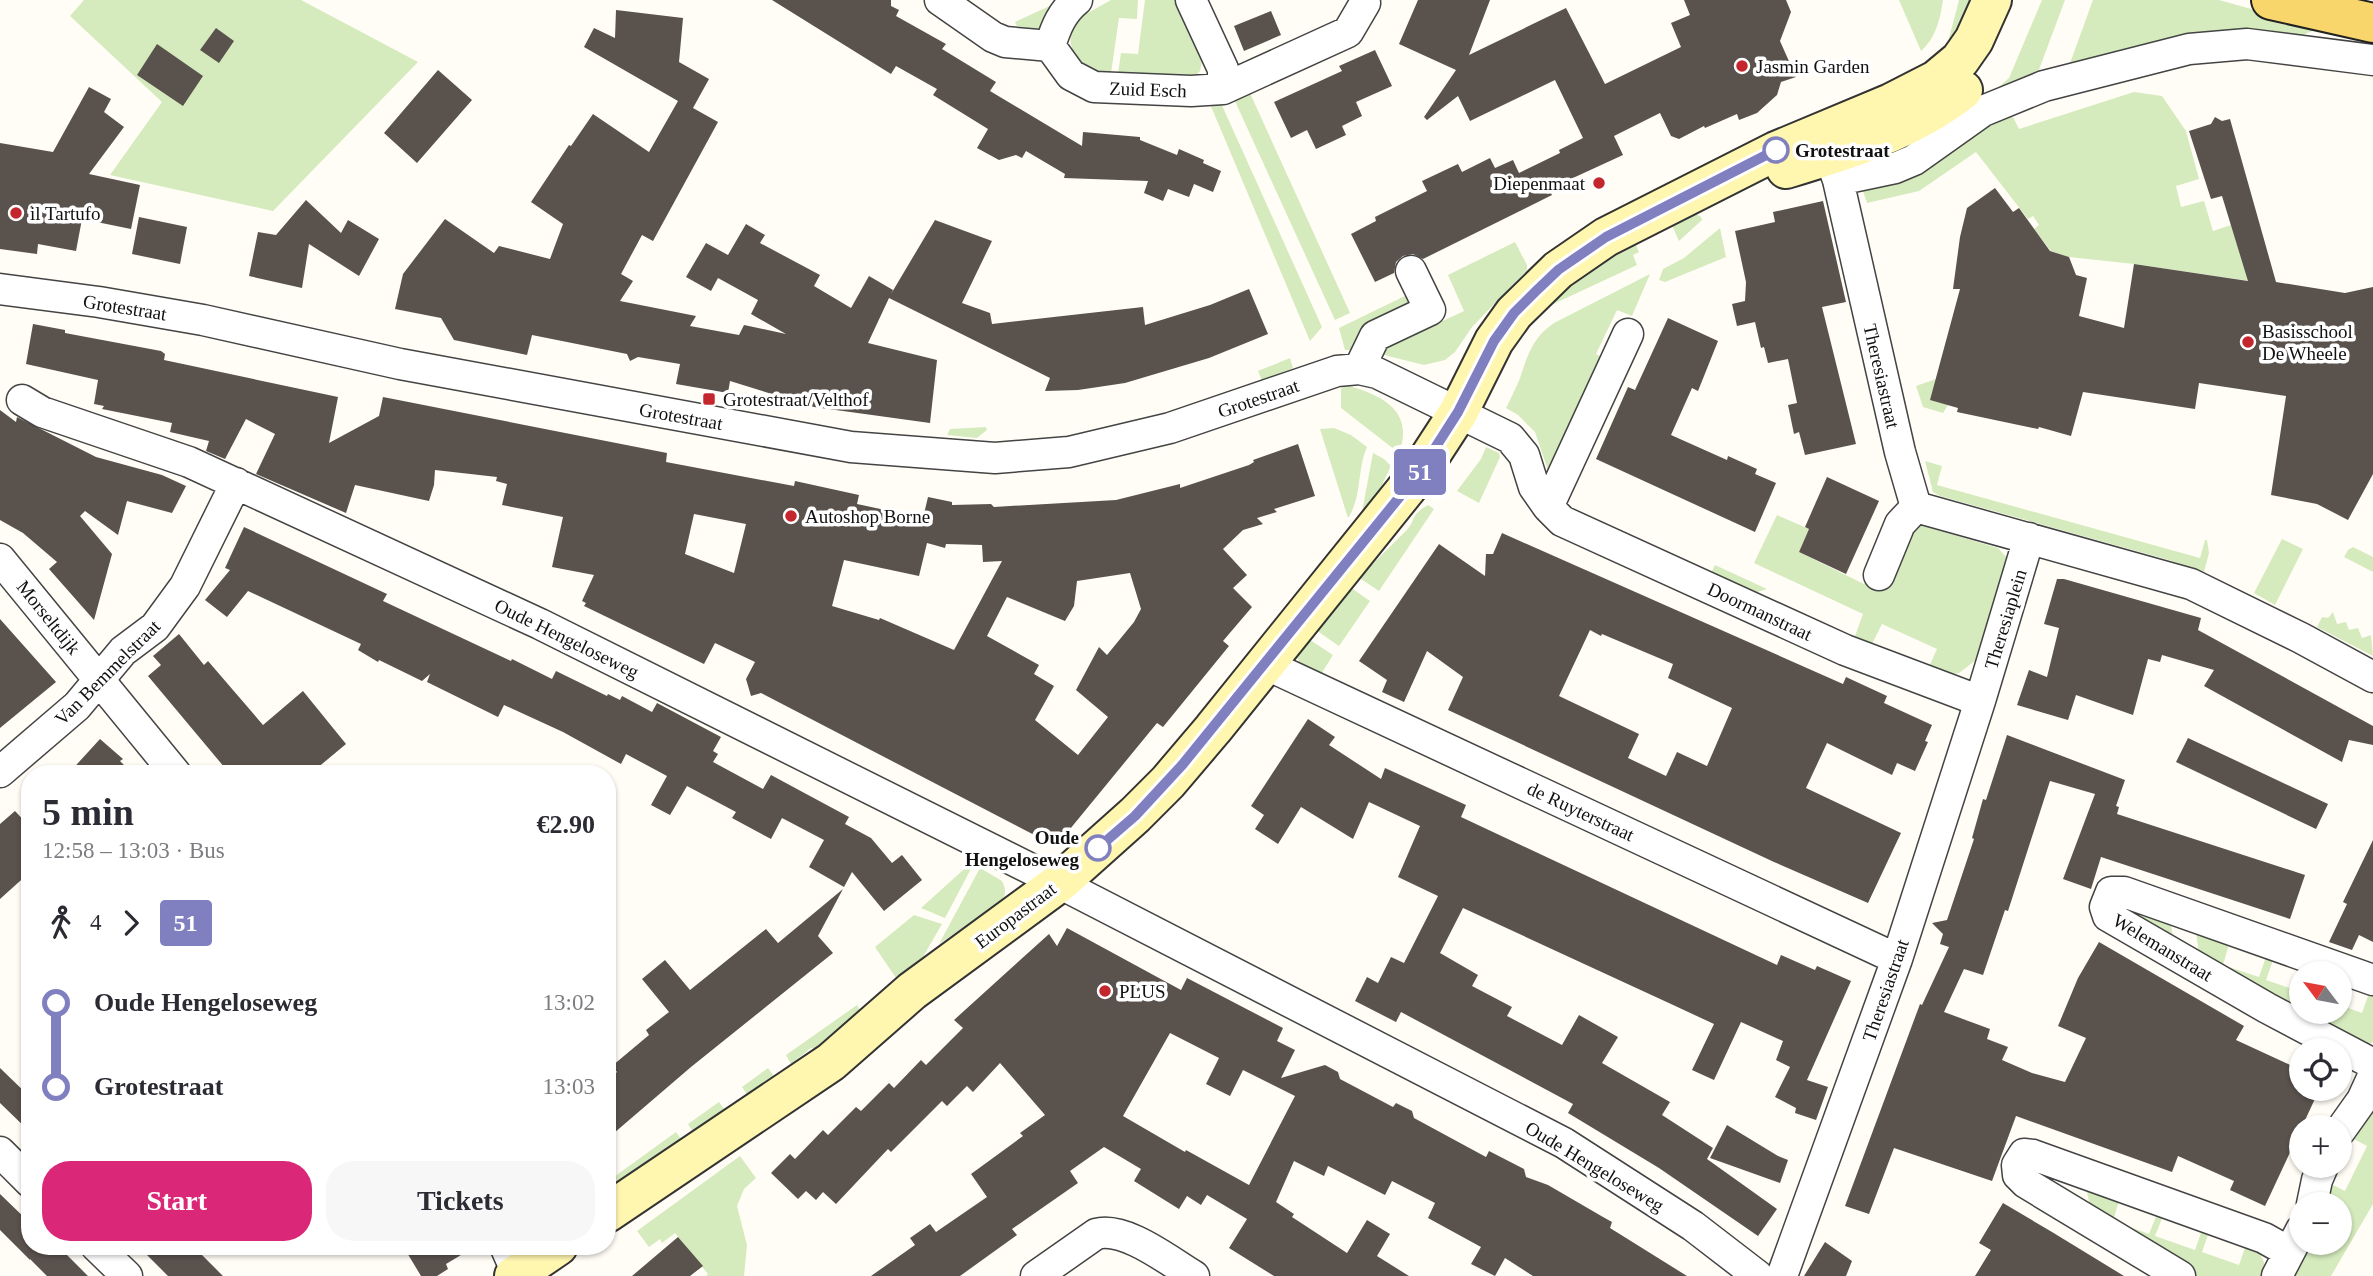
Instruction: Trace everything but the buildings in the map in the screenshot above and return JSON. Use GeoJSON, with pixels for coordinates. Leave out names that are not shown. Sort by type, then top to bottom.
{"type":"FeatureCollection","features":[{"type":"Feature","properties":{"kind":"main road"},"geometry":{"type":"LineString","coordinates":[[2271,0],[2373,23]]}},
{"type":"Feature","properties":{"kind":"street"},"geometry":{"type":"LineString","coordinates":[[940,0],[993,37],[1005,42],[1050,46],[1056,27],[1067,8],[1077,0]]}},
{"type":"Feature","properties":{"kind":"street"},"geometry":{"type":"LineString","coordinates":[[1191,0],[1223,69],[1223,89]]}},
{"type":"Feature","properties":{"kind":"street"},"geometry":{"type":"LineString","coordinates":[[1841,138],[1947,72],[1960,60],[1974,40],[1992,0]]}},
{"type":"Feature","properties":{"kind":"street"},"geometry":{"type":"LineString","coordinates":[[1458,412],[1494,341],[1514,313],[1558,270],[1606,237],[1776,150],[1918,121],[1976,78],[1991,63],[2019,0]]}},
{"type":"Feature","properties":{"kind":"street","name":"Zuid Esch"},"geometry":{"type":"LineString","coordinates":[[1050,46],[1071,75],[1094,87],[1191,92],[1223,89],[1348,33],[1367,1]]}},
{"type":"Feature","properties":{"kind":"street"},"geometry":{"type":"LineString","coordinates":[[1841,138],[1895,167],[1914,160],[1983,111],[2045,86],[2189,49],[2247,44],[2373,60]]}},
{"type":"Feature","properties":{"kind":"street","name":"Theresiastraat"},"geometry":{"type":"LineString","coordinates":[[1841,138],[1895,430],[1916,507]]}},
{"type":"Feature","properties":{"kind":"street"},"geometry":{"type":"LineString","coordinates":[[1359,369],[1375,336],[1430,310],[1410,271]]}},
{"type":"Feature","properties":{"kind":"street","name":"Grotestraat"},"geometry":{"type":"LineString","coordinates":[[0,289],[203,320],[400,364],[850,447],[995,458],[1069,452],[1170,429],[1337,371],[1359,369],[1377,373],[1510,438],[1524,455],[1534,487],[1548,507]]}},
{"type":"Feature","properties":{"kind":"street"},"geometry":{"type":"LineString","coordinates":[[1548,507],[1629,334]]}},
{"type":"Feature","properties":{"kind":"street","name":"Oude Hengeloseweg"},"geometry":{"type":"LineString","coordinates":[[22,400],[42,412],[189,462],[540,624],[1059,883],[1564,1143],[1693,1226],[1758,1276]]}},
{"type":"Feature","properties":{"kind":"street","name":"Europastraat"},"geometry":{"type":"LineString","coordinates":[[616,1207],[831,1062],[912,991],[1059,883],[1135,816],[1168,782],[1419,473],[1458,412]]}},
{"type":"Feature","properties":{"kind":"street","name":"Van Bemmelstraat"},"geometry":{"type":"LineString","coordinates":[[0,772],[77,706],[124,651],[155,627],[185,586],[236,483]]}},
{"type":"Feature","properties":{"kind":"street","name":"Doormanstraat"},"geometry":{"type":"LineString","coordinates":[[1548,507],[1562,521],[1845,650],[1980,701]]}},
{"type":"Feature","properties":{"kind":"street"},"geometry":{"type":"LineString","coordinates":[[1879,575],[1900,524],[1916,507],[2200,587],[2373,677]]}},
{"type":"Feature","properties":{"kind":"street","name":"Theresiaplein"},"geometry":{"type":"LineString","coordinates":[[1980,701],[2029,538]]}},
{"type":"Feature","properties":{"kind":"street","name":"Morseltdijk"},"geometry":{"type":"LineString","coordinates":[[0,559],[169,765]]}},
{"type":"Feature","properties":{"kind":"street","name":"de Ruyterstraat"},"geometry":{"type":"LineString","coordinates":[[1265,664],[1897,959]]}},
{"type":"Feature","properties":{"kind":"street","name":"Theresiastraat"},"geometry":{"type":"LineString","coordinates":[[1782,1276],[1897,959],[1980,701]]}},
{"type":"Feature","properties":{"kind":"street","name":"Welemanstraat"},"geometry":{"type":"LineString","coordinates":[[2373,980],[2124,892],[2111,892],[2105,907],[2108,916],[2267,1008],[2373,1064]]}},
{"type":"Feature","properties":{"kind":"street"},"geometry":{"type":"LineString","coordinates":[[2351,1115],[2373,1076]]}},
{"type":"Feature","properties":{"kind":"street"},"geometry":{"type":"LineString","coordinates":[[0,1152],[21,1173]]}},
{"type":"Feature","properties":{"kind":"street"},"geometry":{"type":"LineString","coordinates":[[2180,1276],[2026,1183],[2018,1175],[2017,1165],[2024,1154],[2033,1154],[2251,1233],[2289,1252]]}},
{"type":"Feature","properties":{"kind":"street"},"geometry":{"type":"LineString","coordinates":[[1036,1276],[1096,1234],[1105,1231],[1137,1241],[1194,1276]]}},
{"type":"Feature","properties":{"kind":"street"},"geometry":{"type":"LineString","coordinates":[[105,1255],[127,1276]]}},
{"type":"Feature","properties":{"kind":"street"},"geometry":{"type":"LineString","coordinates":[[512,1265],[536,1255]]}},
{"type":"Feature","properties":{"kind":"green space"},"geometry":{"type":"Polygon","coordinates":[[[84,0],[301,0],[418,62],[273,211],[110,175],[162,102],[70,16],[84,0]]]}},
{"type":"Feature","properties":{"kind":"green space"},"geometry":{"type":"Polygon","coordinates":[[[1111,0],[1138,0],[1137,19],[1119,18],[1111,73],[1093,72],[1083,67],[1075,57],[1070,38],[1072,26],[1075,20],[1111,0]]]}},
{"type":"Feature","properties":{"kind":"green space"},"geometry":{"type":"Polygon","coordinates":[[[1145,0],[1175,0],[1202,62],[1196,75],[1118,74],[1121,53],[1138,54],[1145,0]]]}},
{"type":"Feature","properties":{"kind":"green space"},"geometry":{"type":"Polygon","coordinates":[[[1899,0],[1943,0],[1934,34],[1921,51],[1899,0]]]}},
{"type":"Feature","properties":{"kind":"green space"},"geometry":{"type":"Polygon","coordinates":[[[1959,0],[1982,0],[1936,61],[1948,42],[1959,0]]]}},
{"type":"Feature","properties":{"kind":"green space"},"geometry":{"type":"Polygon","coordinates":[[[2042,0],[2065,0],[2037,75],[1988,97],[2009,78],[2042,0]]]}},
{"type":"Feature","properties":{"kind":"green space"},"geometry":{"type":"Polygon","coordinates":[[[2093,0],[2219,0],[2319,28],[2291,40],[2069,66],[2093,0]]]}},
{"type":"Feature","properties":{"kind":"green space"},"geometry":{"type":"Polygon","coordinates":[[[1054,4],[1043,30],[1020,32],[1015,22],[1054,4]]]}},
{"type":"Feature","properties":{"kind":"green space"},"geometry":{"type":"Polygon","coordinates":[[[1249,91],[1350,313],[1335,320],[1234,99],[1249,91]]]}},
{"type":"Feature","properties":{"kind":"green space"},"geometry":{"type":"Polygon","coordinates":[[[2134,92],[2162,96],[2186,131],[2199,179],[2176,186],[2181,207],[2204,201],[2213,231],[2231,225],[2250,281],[2069,257],[2051,251],[2034,229],[2039,225],[2033,216],[2028,219],[1976,152],[1919,191],[1867,203],[1862,188],[2011,113],[2019,129],[2134,92]]]}},
{"type":"Feature","properties":{"kind":"green space"},"geometry":{"type":"Polygon","coordinates":[[[1220,101],[1322,327],[1310,341],[1210,104],[1220,101]]]}},
{"type":"Feature","properties":{"kind":"green space"},"geometry":{"type":"Polygon","coordinates":[[[1694,213],[1702,220],[1679,241],[1670,221],[1694,213]]]}},
{"type":"Feature","properties":{"kind":"green space"},"geometry":{"type":"Polygon","coordinates":[[[1720,228],[1726,257],[1665,282],[1659,280],[1663,269],[1684,258],[1720,228]]]}},
{"type":"Feature","properties":{"kind":"green space"},"geometry":{"type":"Polygon","coordinates":[[[1633,239],[1639,252],[1633,255],[1637,265],[1547,307],[1544,303],[1633,239]]]}},
{"type":"Feature","properties":{"kind":"green space"},"geometry":{"type":"Polygon","coordinates":[[[1515,242],[1527,270],[1472,327],[1455,352],[1445,360],[1424,365],[1380,354],[1380,344],[1412,328],[1421,331],[1464,311],[1448,275],[1515,242]]]}},
{"type":"Feature","properties":{"kind":"green space"},"geometry":{"type":"Polygon","coordinates":[[[1650,274],[1632,316],[1617,310],[1596,354],[1603,358],[1549,473],[1535,432],[1518,415],[1506,408],[1532,347],[1541,334],[1554,323],[1650,274]]]}},
{"type":"Feature","properties":{"kind":"green space"},"geometry":{"type":"Polygon","coordinates":[[[1407,295],[1413,310],[1364,350],[1345,350],[1339,328],[1407,295]]]}},
{"type":"Feature","properties":{"kind":"green space"},"geometry":{"type":"Polygon","coordinates":[[[1290,358],[1293,368],[1262,381],[1258,371],[1290,358]]]}},
{"type":"Feature","properties":{"kind":"green space"},"geometry":{"type":"Polygon","coordinates":[[[1936,379],[1931,400],[1948,405],[1943,413],[1923,407],[1916,386],[1936,379]]]}},
{"type":"Feature","properties":{"kind":"green space"},"geometry":{"type":"Polygon","coordinates":[[[1346,385],[1371,394],[1392,407],[1402,426],[1403,438],[1399,453],[1341,408],[1341,389],[1346,385]]]}},
{"type":"Feature","properties":{"kind":"green space"},"geometry":{"type":"Polygon","coordinates":[[[986,427],[987,430],[977,438],[947,435],[950,429],[986,427]]]}},
{"type":"Feature","properties":{"kind":"green space"},"geometry":{"type":"Polygon","coordinates":[[[1334,428],[1351,435],[1367,447],[1355,502],[1348,518],[1320,429],[1334,428]]]}},
{"type":"Feature","properties":{"kind":"green space"},"geometry":{"type":"Polygon","coordinates":[[[1486,447],[1499,453],[1500,457],[1479,503],[1457,491],[1481,459],[1486,447]]]}},
{"type":"Feature","properties":{"kind":"green space"},"geometry":{"type":"Polygon","coordinates":[[[1373,453],[1391,466],[1369,512],[1349,531],[1362,512],[1373,453]]]}},
{"type":"Feature","properties":{"kind":"green space"},"geometry":{"type":"Polygon","coordinates":[[[1925,461],[1942,466],[1937,485],[2200,558],[2207,540],[2209,553],[2204,572],[1940,496],[1933,492],[1925,461]]]}},
{"type":"Feature","properties":{"kind":"green space"},"geometry":{"type":"Polygon","coordinates":[[[1428,505],[1434,509],[1379,591],[1355,575],[1363,564],[1373,564],[1406,531],[1418,512],[1428,505]]]}},
{"type":"Feature","properties":{"kind":"green space"},"geometry":{"type":"Polygon","coordinates":[[[1777,515],[1809,529],[1799,552],[1864,584],[1896,542],[1920,525],[1998,548],[2008,559],[1980,657],[1959,673],[1949,675],[1928,669],[1937,649],[1882,624],[1872,644],[1855,636],[1863,614],[1754,563],[1777,515]]]}},
{"type":"Feature","properties":{"kind":"green space"},"geometry":{"type":"Polygon","coordinates":[[[2282,539],[2303,549],[2275,605],[2254,593],[2282,539]]]}},
{"type":"Feature","properties":{"kind":"green space"},"geometry":{"type":"Polygon","coordinates":[[[2353,547],[2373,557],[2373,572],[2344,557],[2353,547]]]}},
{"type":"Feature","properties":{"kind":"green space"},"geometry":{"type":"Polygon","coordinates":[[[1715,565],[1767,589],[1754,593],[1711,573],[1715,565]]]}},
{"type":"Feature","properties":{"kind":"green space"},"geometry":{"type":"Polygon","coordinates":[[[1347,585],[1370,601],[1339,646],[1313,628],[1347,585]]]}},
{"type":"Feature","properties":{"kind":"green space"},"geometry":{"type":"Polygon","coordinates":[[[2333,612],[2337,624],[2346,622],[2349,630],[2358,628],[2362,638],[2371,635],[2373,656],[2317,627],[2322,617],[2328,618],[2333,612]]]}},
{"type":"Feature","properties":{"kind":"green space"},"geometry":{"type":"Polygon","coordinates":[[[1304,636],[1333,655],[1318,679],[1304,669],[1296,654],[1304,636]]]}},
{"type":"Feature","properties":{"kind":"green space"},"geometry":{"type":"Polygon","coordinates":[[[974,863],[945,918],[921,908],[974,863]]]}},
{"type":"Feature","properties":{"kind":"green space"},"geometry":{"type":"Polygon","coordinates":[[[980,868],[1002,881],[1004,896],[998,904],[939,944],[980,868]]]}},
{"type":"Feature","properties":{"kind":"green space"},"geometry":{"type":"Polygon","coordinates":[[[2120,901],[2169,915],[2175,947],[2118,915],[2120,901]]]}},
{"type":"Feature","properties":{"kind":"green space"},"geometry":{"type":"Polygon","coordinates":[[[914,915],[942,924],[923,957],[896,978],[875,947],[914,915]]]}},
{"type":"Feature","properties":{"kind":"green space"},"geometry":{"type":"Polygon","coordinates":[[[2195,924],[2229,944],[2223,965],[2259,977],[2266,957],[2273,960],[2266,980],[2289,988],[2289,1006],[2200,961],[2195,924]]]}},
{"type":"Feature","properties":{"kind":"green space"},"geometry":{"type":"Polygon","coordinates":[[[2373,991],[2373,1042],[2367,1045],[2325,1024],[2352,1024],[2352,1009],[2362,1013],[2369,993],[2373,991]]]}},
{"type":"Feature","properties":{"kind":"green space"},"geometry":{"type":"Polygon","coordinates":[[[857,1005],[861,1012],[823,1051],[811,1048],[791,1064],[786,1055],[857,1005]]]}},
{"type":"Feature","properties":{"kind":"green space"},"geometry":{"type":"Polygon","coordinates":[[[768,1068],[776,1079],[749,1097],[742,1087],[768,1068]]]}},
{"type":"Feature","properties":{"kind":"green space"},"geometry":{"type":"Polygon","coordinates":[[[2373,1101],[2373,1204],[2352,1240],[2352,1192],[2325,1192],[2327,1182],[2345,1191],[2367,1146],[2352,1138],[2352,1130],[2373,1101]]]}},
{"type":"Feature","properties":{"kind":"green space"},"geometry":{"type":"Polygon","coordinates":[[[719,1102],[727,1113],[694,1134],[688,1124],[719,1102]]]}},
{"type":"Feature","properties":{"kind":"green space"},"geometry":{"type":"Polygon","coordinates":[[[676,1132],[681,1139],[681,1143],[616,1197],[616,1175],[676,1132]]]}},
{"type":"Feature","properties":{"kind":"green space"},"geometry":{"type":"Polygon","coordinates":[[[740,1156],[756,1178],[744,1189],[737,1206],[747,1245],[744,1276],[706,1276],[708,1274],[675,1233],[662,1243],[660,1239],[649,1247],[637,1231],[740,1156]]]}},
{"type":"Feature","properties":{"kind":"green space"},"geometry":{"type":"Polygon","coordinates":[[[2084,1178],[2119,1201],[2113,1221],[2149,1234],[2157,1214],[2163,1216],[2155,1236],[2195,1250],[2202,1230],[2209,1232],[2202,1252],[2239,1265],[2246,1245],[2262,1257],[2265,1276],[2191,1276],[2092,1216],[2084,1178]]]}},
{"type":"Feature","properties":{"kind":"green space"},"geometry":{"type":"Polygon","coordinates":[[[2300,1255],[2343,1255],[2331,1276],[2289,1276],[2300,1255]]]}},
{"type":"Feature","properties":{"kind":"bus line","name":"51"},"geometry":{"type":"LineString","coordinates":[[1098,848],[1168,782],[1419,473],[1458,412],[1494,341],[1514,313],[1558,270],[1606,237],[1776,150]]}},
{"type":"Feature","properties":{"kind":"place","name":"Jasmin Garden"},"geometry":{"type":"Point","coordinates":[1742,66]}},
{"type":"Feature","properties":{"kind":"place","name":"Grotestraat"},"geometry":{"type":"Point","coordinates":[1776,150]}},
{"type":"Feature","properties":{"kind":"place","name":"Diepenmaat"},"geometry":{"type":"Point","coordinates":[1599,183]}},
{"type":"Feature","properties":{"kind":"place","name":"il Tartufo"},"geometry":{"type":"Point","coordinates":[16,213]}},
{"type":"Feature","properties":{"kind":"place","name":"Basisschool De Wheele"},"geometry":{"type":"Point","coordinates":[2248,342]}},
{"type":"Feature","properties":{"kind":"place","name":"Grotestraat/Velthof"},"geometry":{"type":"Point","coordinates":[709,399]}},
{"type":"Feature","properties":{"kind":"place","name":"Autoshop Borne"},"geometry":{"type":"Point","coordinates":[791,516]}},
{"type":"Feature","properties":{"kind":"place","name":"Oude Hengeloseweg"},"geometry":{"type":"Point","coordinates":[1098,848]}},
{"type":"Feature","properties":{"kind":"place","name":"PLUS"},"geometry":{"type":"Point","coordinates":[1105,991]}}]}
